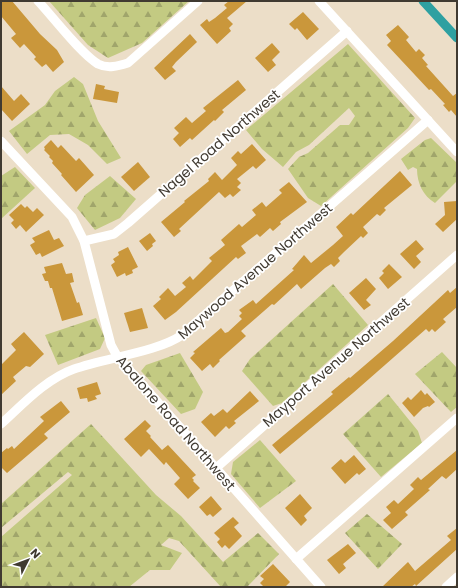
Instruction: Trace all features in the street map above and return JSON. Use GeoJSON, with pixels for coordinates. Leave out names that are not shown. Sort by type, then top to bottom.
{"type":"FeatureCollection","features":[{"type":"Feature","properties":{"kind":"street"},"geometry":{"type":"LineString","coordinates":[[38,1],[88,55],[99,64],[114,67],[128,63],[198,1]]}},
{"type":"Feature","properties":{"kind":"street"},"geometry":{"type":"LineString","coordinates":[[320,1],[457,152]]}},
{"type":"Feature","properties":{"kind":"street","name":"Nagel Road Northwest"},"geometry":{"type":"LineString","coordinates":[[84,241],[114,234],[128,223],[347,31]]}},
{"type":"Feature","properties":{"kind":"street","name":"Maywood Avenue Northwest"},"geometry":{"type":"LineString","coordinates":[[1,424],[51,380],[74,369],[176,340],[192,329],[428,120]]}},
{"type":"Feature","properties":{"kind":"street","name":"Abalone Road Northwest"},"geometry":{"type":"LineString","coordinates":[[1,141],[72,217],[84,241],[111,346],[117,356],[215,469],[321,587]]}},
{"type":"Feature","properties":{"kind":"street","name":"Mayport Avenue Northwest"},"geometry":{"type":"LineString","coordinates":[[215,469],[457,255]]}},
{"type":"Feature","properties":{"kind":"street"},"geometry":{"type":"LineString","coordinates":[[296,559],[457,418]]}},
{"type":"Feature","properties":{"kind":"street"},"geometry":{"type":"LineString","coordinates":[[446,587],[457,577]]}},
{"type":"Feature","properties":{"kind":"green space"},"geometry":{"type":"Polygon","coordinates":[[[49,1],[189,1],[142,43],[108,58],[88,45],[49,1]]]}},
{"type":"Feature","properties":{"kind":"green space"},"geometry":{"type":"Polygon","coordinates":[[[348,44],[415,118],[408,128],[321,206],[308,198],[288,169],[299,157],[308,153],[340,125],[349,125],[355,116],[349,108],[309,145],[296,152],[283,167],[262,149],[246,130],[348,44]]]}},
{"type":"Feature","properties":{"kind":"green space"},"geometry":{"type":"Polygon","coordinates":[[[74,77],[83,84],[98,121],[121,158],[107,164],[88,145],[69,134],[50,135],[27,154],[9,131],[45,105],[55,91],[74,77]]]}},
{"type":"Feature","properties":{"kind":"green space"},"geometry":{"type":"Polygon","coordinates":[[[431,138],[457,163],[457,181],[435,203],[424,193],[418,179],[417,169],[413,167],[408,170],[401,159],[425,140],[431,138]]]}},
{"type":"Feature","properties":{"kind":"green space"},"geometry":{"type":"Polygon","coordinates":[[[15,167],[35,188],[1,219],[1,176],[15,167]]]}},
{"type":"Feature","properties":{"kind":"green space"},"geometry":{"type":"Polygon","coordinates":[[[110,176],[136,199],[120,218],[95,230],[77,208],[85,195],[110,176]]]}},
{"type":"Feature","properties":{"kind":"green space"},"geometry":{"type":"Polygon","coordinates":[[[333,284],[368,325],[282,403],[273,406],[242,371],[250,359],[333,284]]]}},
{"type":"Feature","properties":{"kind":"green space"},"geometry":{"type":"Polygon","coordinates":[[[96,318],[105,338],[100,349],[58,365],[45,335],[96,318]]]}},
{"type":"Feature","properties":{"kind":"green space"},"geometry":{"type":"Polygon","coordinates":[[[442,352],[457,368],[457,407],[451,412],[415,374],[442,352]]]}},
{"type":"Feature","properties":{"kind":"green space"},"geometry":{"type":"Polygon","coordinates":[[[180,353],[203,392],[195,409],[181,414],[141,371],[146,365],[180,353]]]}},
{"type":"Feature","properties":{"kind":"green space"},"geometry":{"type":"Polygon","coordinates":[[[388,394],[418,431],[422,443],[381,477],[343,434],[388,394]]]}},
{"type":"Feature","properties":{"kind":"green space"},"geometry":{"type":"Polygon","coordinates":[[[91,424],[156,495],[181,516],[223,562],[258,533],[279,554],[247,587],[221,587],[179,541],[169,538],[161,545],[182,553],[170,570],[150,570],[129,587],[1,587],[1,537],[72,475],[68,472],[1,528],[1,504],[91,424]]]}},
{"type":"Feature","properties":{"kind":"green space"},"geometry":{"type":"Polygon","coordinates":[[[260,440],[296,481],[260,508],[231,474],[233,462],[260,440]]]}},
{"type":"Feature","properties":{"kind":"green space"},"geometry":{"type":"Polygon","coordinates":[[[367,514],[402,544],[378,569],[345,533],[367,514]]]}},
{"type":"Feature","properties":{"kind":"building"},"geometry":{"type":"Polygon","coordinates":[[[1,1],[12,1],[40,34],[57,50],[64,62],[53,72],[46,64],[42,67],[34,59],[36,57],[24,44],[20,48],[11,38],[16,34],[1,16],[1,1]]]}},
{"type":"Feature","properties":{"kind":"building"},"geometry":{"type":"Polygon","coordinates":[[[229,1],[247,1],[227,18],[233,24],[229,28],[231,31],[217,44],[200,25],[207,19],[209,22],[215,18],[227,8],[224,5],[229,1]]]}},
{"type":"Feature","properties":{"kind":"building"},"geometry":{"type":"Polygon","coordinates":[[[303,12],[319,29],[307,40],[297,28],[295,30],[289,24],[303,12]]]}},
{"type":"Feature","properties":{"kind":"building"},"geometry":{"type":"Polygon","coordinates":[[[398,25],[409,37],[406,40],[416,52],[419,49],[425,55],[422,58],[428,65],[426,66],[453,96],[457,93],[457,117],[451,110],[449,112],[443,105],[445,104],[431,89],[429,90],[387,45],[391,41],[386,35],[398,25]]]}},
{"type":"Feature","properties":{"kind":"building"},"geometry":{"type":"Polygon","coordinates":[[[190,34],[197,42],[176,62],[172,67],[176,71],[165,80],[154,68],[190,34]]]}},
{"type":"Feature","properties":{"kind":"building"},"geometry":{"type":"Polygon","coordinates":[[[272,43],[280,52],[272,60],[276,65],[268,72],[255,58],[272,43]]]}},
{"type":"Feature","properties":{"kind":"building"},"geometry":{"type":"Polygon","coordinates":[[[238,80],[246,90],[222,110],[224,112],[215,121],[214,120],[192,140],[190,138],[180,147],[173,139],[179,133],[174,128],[186,117],[192,123],[206,111],[203,108],[238,80]]]}},
{"type":"Feature","properties":{"kind":"building"},"geometry":{"type":"Polygon","coordinates":[[[96,84],[105,86],[104,89],[119,92],[117,103],[93,99],[96,84]]]}},
{"type":"Feature","properties":{"kind":"building"},"geometry":{"type":"Polygon","coordinates":[[[1,86],[14,101],[21,94],[30,104],[12,121],[1,109],[1,86]]]}},
{"type":"Feature","properties":{"kind":"building"},"geometry":{"type":"Polygon","coordinates":[[[51,140],[58,148],[61,145],[76,161],[79,158],[94,175],[76,192],[61,175],[62,174],[52,163],[53,161],[49,157],[50,156],[44,150],[44,147],[51,140]]]}},
{"type":"Feature","properties":{"kind":"building"},"geometry":{"type":"Polygon","coordinates":[[[252,144],[266,160],[256,169],[253,166],[237,179],[241,183],[237,187],[241,190],[233,197],[230,194],[225,198],[219,192],[179,229],[181,231],[174,237],[161,222],[209,181],[208,179],[215,172],[222,180],[237,165],[231,158],[238,151],[241,154],[252,144]]]}},
{"type":"Feature","properties":{"kind":"building"},"geometry":{"type":"Polygon","coordinates":[[[138,162],[150,177],[134,191],[121,177],[138,162]]]}},
{"type":"Feature","properties":{"kind":"building"},"geometry":{"type":"Polygon","coordinates":[[[400,171],[412,185],[384,208],[386,210],[380,216],[377,214],[363,227],[368,233],[363,238],[361,236],[338,258],[340,261],[334,267],[331,264],[325,268],[301,289],[297,284],[274,305],[272,304],[241,331],[246,336],[219,360],[220,361],[213,368],[210,364],[202,371],[190,358],[195,353],[193,352],[221,328],[225,333],[228,332],[242,319],[239,316],[242,313],[239,310],[253,300],[256,304],[294,270],[292,269],[304,255],[311,263],[333,245],[343,236],[336,227],[351,213],[353,215],[400,171]]]}},
{"type":"Feature","properties":{"kind":"building"},"geometry":{"type":"Polygon","coordinates":[[[289,182],[307,202],[280,222],[281,224],[273,231],[270,228],[260,237],[257,234],[241,246],[246,253],[238,259],[236,257],[176,312],[165,320],[153,306],[161,299],[159,297],[168,288],[175,296],[186,287],[182,283],[190,276],[193,280],[212,261],[209,258],[225,245],[221,240],[239,224],[242,227],[256,215],[252,210],[262,202],[266,207],[282,193],[279,190],[289,182]]]}},
{"type":"Feature","properties":{"kind":"building"},"geometry":{"type":"Polygon","coordinates":[[[457,201],[457,219],[443,232],[435,224],[445,215],[444,202],[457,201]]]}},
{"type":"Feature","properties":{"kind":"building"},"geometry":{"type":"Polygon","coordinates":[[[21,204],[25,208],[27,206],[33,212],[37,208],[44,215],[26,232],[20,225],[16,229],[11,223],[14,220],[9,215],[21,204]]]}},
{"type":"Feature","properties":{"kind":"building"},"geometry":{"type":"Polygon","coordinates":[[[49,230],[54,240],[59,238],[64,246],[42,257],[40,253],[36,255],[30,245],[35,242],[32,238],[49,230]]]}},
{"type":"Feature","properties":{"kind":"building"},"geometry":{"type":"Polygon","coordinates":[[[150,233],[156,241],[147,251],[139,241],[150,233]]]}},
{"type":"Feature","properties":{"kind":"building"},"geometry":{"type":"Polygon","coordinates":[[[416,240],[424,249],[416,256],[421,262],[414,269],[400,254],[416,240]]]}},
{"type":"Feature","properties":{"kind":"building"},"geometry":{"type":"Polygon","coordinates":[[[128,247],[138,267],[132,270],[133,273],[126,276],[125,273],[117,277],[111,265],[115,262],[113,259],[119,255],[118,252],[128,247]]]}},
{"type":"Feature","properties":{"kind":"building"},"geometry":{"type":"Polygon","coordinates":[[[62,263],[66,274],[72,273],[74,282],[70,283],[83,315],[62,321],[52,288],[50,288],[48,281],[45,281],[42,274],[46,273],[44,267],[62,263]]]}},
{"type":"Feature","properties":{"kind":"building"},"geometry":{"type":"Polygon","coordinates":[[[389,264],[402,277],[388,289],[379,278],[384,273],[382,271],[389,264]]]}},
{"type":"Feature","properties":{"kind":"building"},"geometry":{"type":"Polygon","coordinates":[[[366,278],[376,289],[366,300],[371,305],[364,310],[349,293],[366,278]]]}},
{"type":"Feature","properties":{"kind":"building"},"geometry":{"type":"Polygon","coordinates":[[[457,287],[457,307],[443,319],[446,322],[435,332],[432,329],[429,332],[426,329],[280,454],[272,445],[333,394],[331,392],[349,377],[350,378],[393,341],[448,290],[450,293],[457,287]]]}},
{"type":"Feature","properties":{"kind":"building"},"geometry":{"type":"Polygon","coordinates":[[[142,308],[148,328],[130,332],[124,313],[142,308]]]}},
{"type":"Feature","properties":{"kind":"building"},"geometry":{"type":"Polygon","coordinates":[[[24,332],[44,354],[30,367],[26,366],[13,377],[16,381],[1,395],[1,365],[16,350],[11,344],[24,332]]]}},
{"type":"Feature","properties":{"kind":"building"},"geometry":{"type":"Polygon","coordinates":[[[97,382],[101,394],[95,396],[97,399],[88,402],[87,398],[80,399],[77,388],[97,382]]]}},
{"type":"Feature","properties":{"kind":"building"},"geometry":{"type":"Polygon","coordinates":[[[421,390],[425,395],[427,393],[435,402],[429,407],[423,408],[414,417],[402,403],[408,397],[411,400],[421,390]]]}},
{"type":"Feature","properties":{"kind":"building"},"geometry":{"type":"Polygon","coordinates":[[[250,391],[259,401],[234,421],[236,423],[229,429],[226,426],[215,437],[201,422],[211,413],[214,416],[223,409],[227,413],[250,391]]]}},
{"type":"Feature","properties":{"kind":"building"},"geometry":{"type":"Polygon","coordinates":[[[61,401],[70,412],[44,434],[48,438],[7,473],[1,467],[1,453],[12,446],[14,449],[44,421],[40,417],[61,401]]]}},
{"type":"Feature","properties":{"kind":"building"},"geometry":{"type":"Polygon","coordinates":[[[145,420],[151,426],[146,431],[162,450],[168,445],[196,475],[192,478],[200,488],[188,499],[174,484],[180,478],[166,462],[164,465],[149,449],[141,457],[124,439],[145,420]]]}},
{"type":"Feature","properties":{"kind":"building"},"geometry":{"type":"Polygon","coordinates":[[[457,450],[457,469],[446,479],[442,476],[428,489],[430,490],[405,512],[408,515],[392,529],[383,520],[391,513],[386,507],[394,500],[398,504],[414,489],[410,485],[418,477],[421,480],[457,450]]]}},
{"type":"Feature","properties":{"kind":"building"},"geometry":{"type":"Polygon","coordinates":[[[354,455],[366,469],[359,475],[357,473],[345,484],[331,468],[341,459],[345,463],[354,455]]]}},
{"type":"Feature","properties":{"kind":"building"},"geometry":{"type":"Polygon","coordinates":[[[300,494],[312,508],[304,516],[307,520],[301,526],[285,508],[300,494]]]}},
{"type":"Feature","properties":{"kind":"building"},"geometry":{"type":"Polygon","coordinates":[[[211,496],[222,509],[213,517],[210,514],[207,516],[199,507],[211,496]]]}},
{"type":"Feature","properties":{"kind":"building"},"geometry":{"type":"Polygon","coordinates":[[[233,517],[239,523],[234,527],[242,536],[229,549],[225,545],[222,548],[217,542],[220,539],[214,533],[233,517]]]}},
{"type":"Feature","properties":{"kind":"building"},"geometry":{"type":"Polygon","coordinates":[[[457,528],[457,549],[416,586],[415,584],[411,587],[382,587],[408,562],[415,571],[451,540],[447,536],[457,528]]]}},
{"type":"Feature","properties":{"kind":"building"},"geometry":{"type":"Polygon","coordinates":[[[348,544],[356,553],[343,564],[346,568],[339,574],[327,560],[348,544]]]}},
{"type":"Feature","properties":{"kind":"building"},"geometry":{"type":"Polygon","coordinates":[[[273,564],[290,582],[285,587],[264,587],[260,583],[264,579],[260,576],[273,564]]]}},
{"type":"Feature","properties":{"kind":"waterway"},"geometry":{"type":"LineString","coordinates":[[423,1],[457,38]]}}]}
